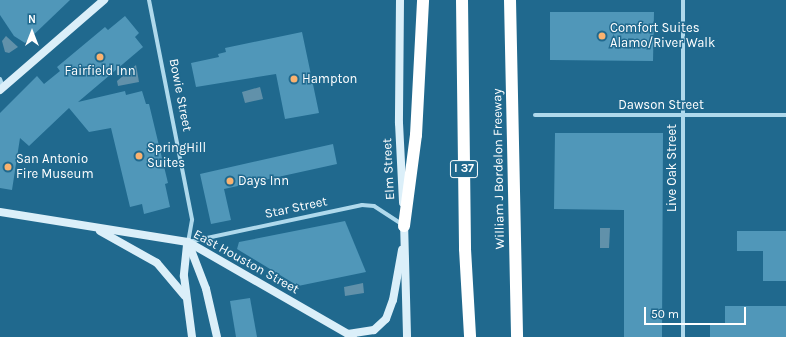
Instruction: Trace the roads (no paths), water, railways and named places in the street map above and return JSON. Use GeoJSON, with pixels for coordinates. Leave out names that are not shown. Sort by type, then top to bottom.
{"type":"FeatureCollection","features":[{"type":"Feature","properties":{"kind":"highway"},"geometry":{"type":"LineString","coordinates":[[404,226],[416,135],[423,0]]}},
{"type":"Feature","properties":{"kind":"highway","name":"I 37"},"geometry":{"type":"LineString","coordinates":[[462,0],[465,249],[470,337]]}},
{"type":"Feature","properties":{"kind":"highway","name":"William J Bordelon Freeway"},"geometry":{"type":"LineString","coordinates":[[510,0],[517,337]]}},
{"type":"Feature","properties":{"kind":"main road"},"geometry":{"type":"LineString","coordinates":[[1,86],[104,0]]}},
{"type":"Feature","properties":{"kind":"main road","name":"Elm Street"},"geometry":{"type":"LineString","coordinates":[[400,0],[399,123],[407,337]]}},
{"type":"Feature","properties":{"kind":"main road","name":"East Houston Street"},"geometry":{"type":"LineString","coordinates":[[0,212],[188,242],[351,336]]}},
{"type":"Feature","properties":{"kind":"main road"},"geometry":{"type":"LineString","coordinates":[[93,227],[157,263],[185,296]]}},
{"type":"Feature","properties":{"kind":"main road"},"geometry":{"type":"LineString","coordinates":[[351,336],[374,330],[386,319],[393,300],[396,270],[404,241]]}},
{"type":"Feature","properties":{"kind":"main road"},"geometry":{"type":"LineString","coordinates":[[188,242],[206,290],[217,337]]}},
{"type":"Feature","properties":{"kind":"main road","name":"Bowie Street"},"geometry":{"type":"LineString","coordinates":[[188,242],[184,276],[185,296],[192,337]]}},
{"type":"Feature","properties":{"kind":"street","name":"Bowie Street"},"geometry":{"type":"LineString","coordinates":[[149,0],[192,220],[188,242]]}},
{"type":"Feature","properties":{"kind":"street","name":"Live Oak Street"},"geometry":{"type":"LineString","coordinates":[[683,0],[683,337]]}},
{"type":"Feature","properties":{"kind":"street","name":"Dawson Street"},"geometry":{"type":"LineString","coordinates":[[535,115],[786,116]]}},
{"type":"Feature","properties":{"kind":"street","name":"Star Street"},"geometry":{"type":"LineString","coordinates":[[188,242],[362,205],[374,206],[404,226]]}},
{"type":"Feature","properties":{"kind":"water"},"geometry":{"type":"Polygon","coordinates":[[[6,36],[18,47],[9,53],[5,52],[2,41],[6,36]]]}},
{"type":"Feature","properties":{"kind":"water"},"geometry":{"type":"Polygon","coordinates":[[[136,65],[139,82],[118,86],[117,81],[136,65]]]}},
{"type":"Feature","properties":{"kind":"water"},"geometry":{"type":"Polygon","coordinates":[[[260,87],[263,99],[245,103],[242,92],[260,87]]]}},
{"type":"Feature","properties":{"kind":"water"},"geometry":{"type":"Polygon","coordinates":[[[600,228],[610,228],[609,248],[600,248],[600,228]]]}},
{"type":"Feature","properties":{"kind":"water"},"geometry":{"type":"Polygon","coordinates":[[[363,283],[364,293],[345,296],[344,287],[363,283]]]}},
{"type":"Feature","properties":{"kind":"place","name":"Comfort Suites Alamo/River Walk"},"geometry":{"type":"Point","coordinates":[602,36]}},
{"type":"Feature","properties":{"kind":"place","name":"Fairfield Inn"},"geometry":{"type":"Point","coordinates":[100,57]}},
{"type":"Feature","properties":{"kind":"place","name":"Hampton"},"geometry":{"type":"Point","coordinates":[294,79]}},
{"type":"Feature","properties":{"kind":"place","name":"SpringHill Suites"},"geometry":{"type":"Point","coordinates":[139,156]}},
{"type":"Feature","properties":{"kind":"place","name":"San Antonio Fire Museum"},"geometry":{"type":"Point","coordinates":[8,167]}},
{"type":"Feature","properties":{"kind":"place","name":"Days Inn"},"geometry":{"type":"Point","coordinates":[230,181]}}]}
